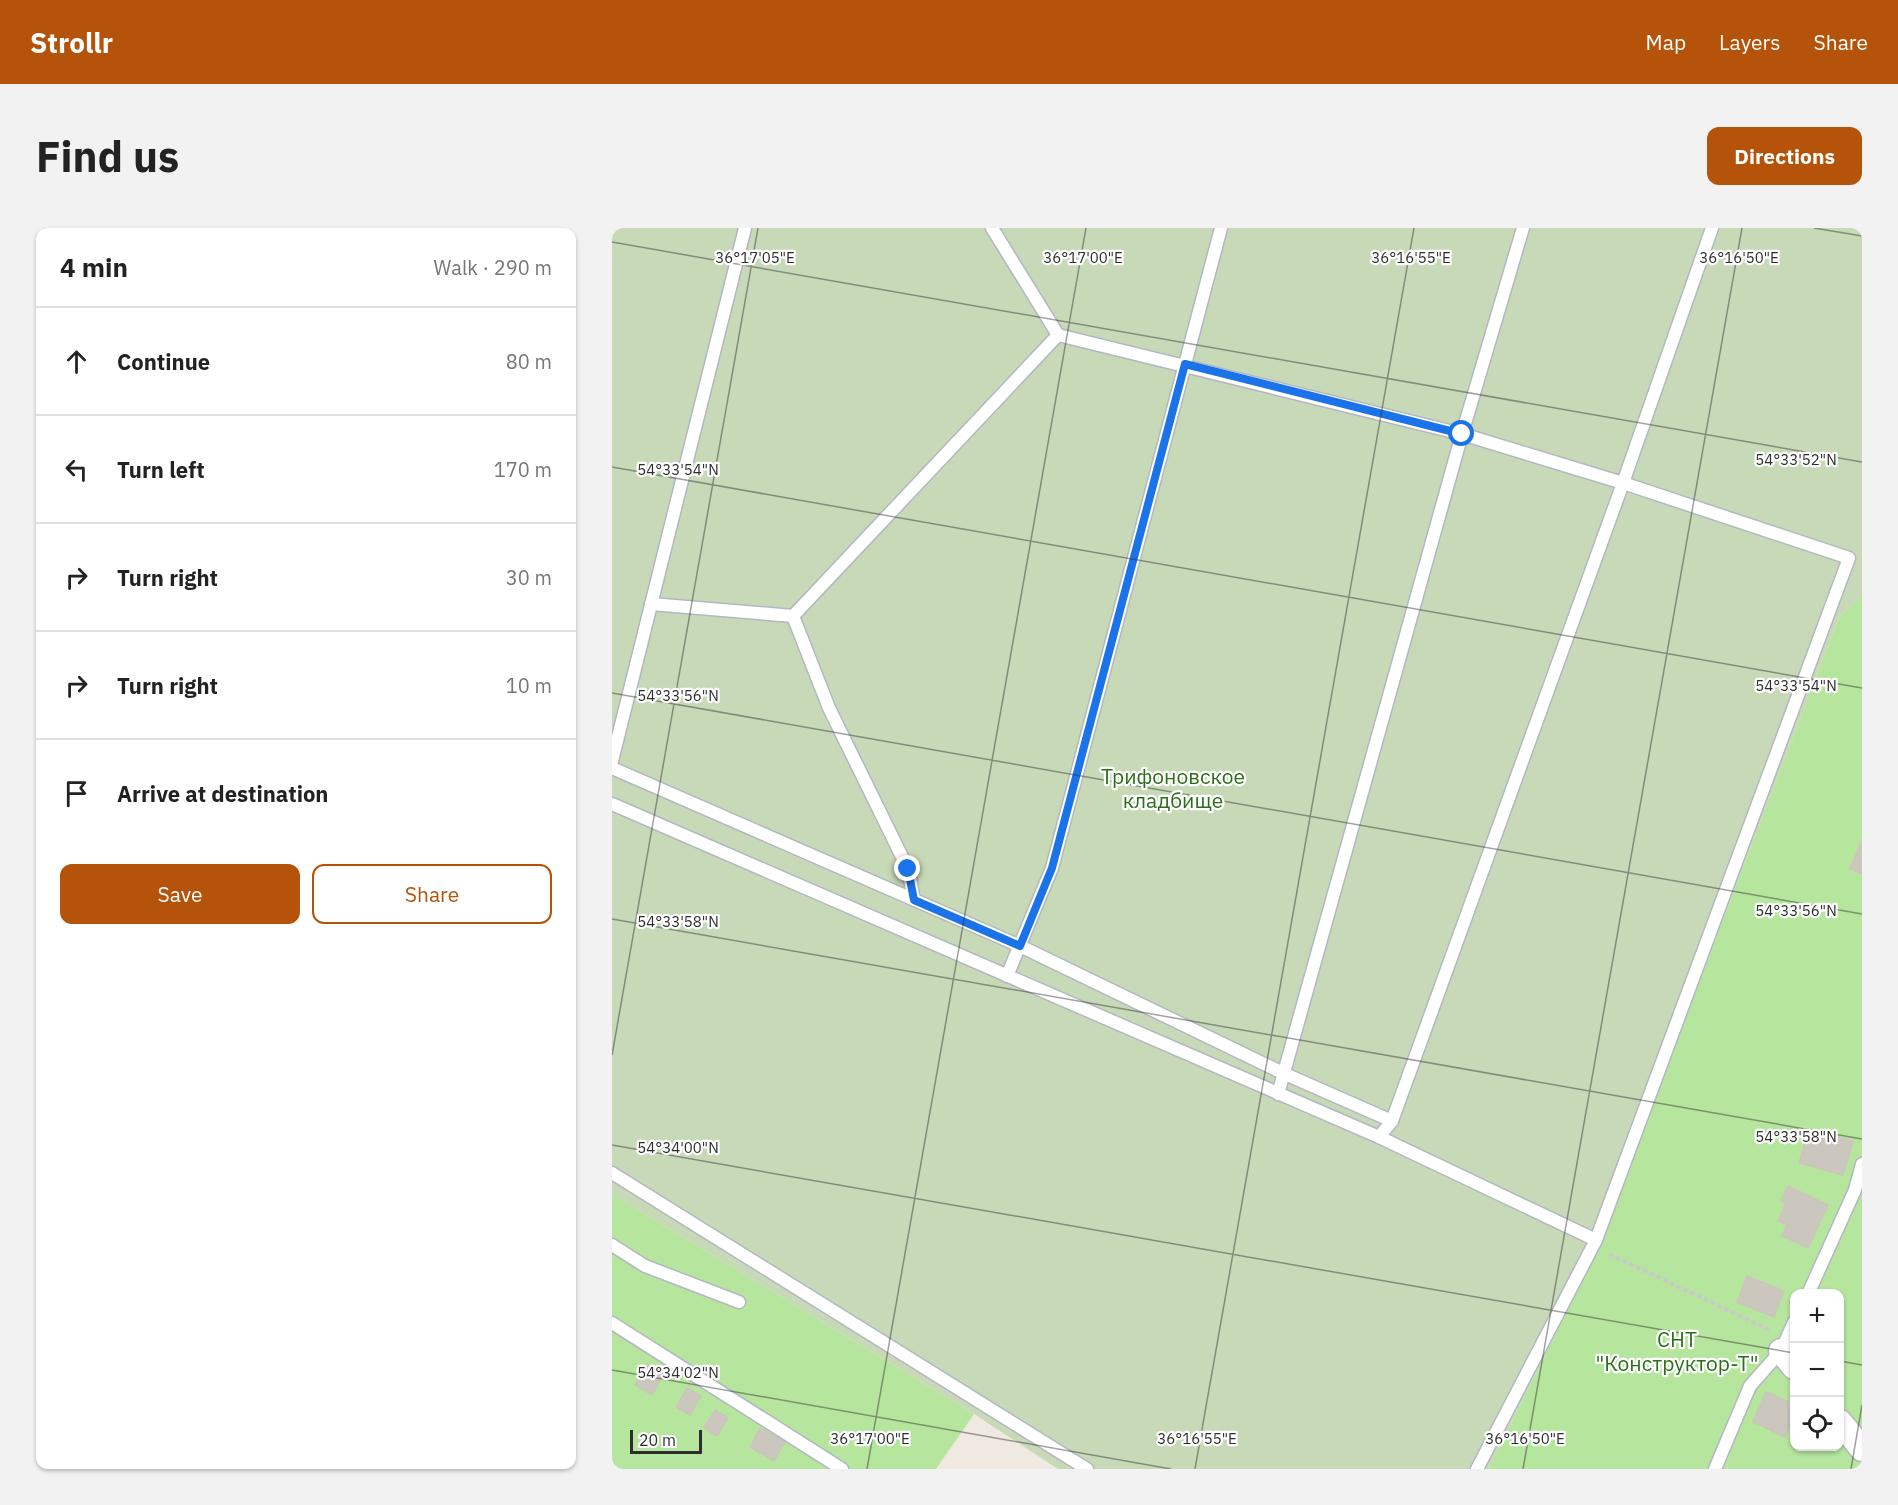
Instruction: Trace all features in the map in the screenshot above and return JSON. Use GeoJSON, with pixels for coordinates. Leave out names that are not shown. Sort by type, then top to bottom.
{"type":"FeatureCollection","features":[{"type":"Feature","properties":{"kind":"street"},"geometry":{"type":"LineString","coordinates":[[1844,1428],[1862,1449]]}},
{"type":"Feature","properties":{"kind":"lane"},"geometry":{"type":"LineString","coordinates":[[612,761],[745,228]]}},
{"type":"Feature","properties":{"kind":"lane"},"geometry":{"type":"LineString","coordinates":[[992,228],[1058,335],[1185,364],[1462,434],[1623,483],[1849,558],[1594,1243],[1477,1469]]}},
{"type":"Feature","properties":{"kind":"lane"},"geometry":{"type":"LineString","coordinates":[[1007,976],[1052,868],[1221,228]]}},
{"type":"Feature","properties":{"kind":"lane"},"geometry":{"type":"LineString","coordinates":[[1278,1094],[1462,434],[1523,228]]}},
{"type":"Feature","properties":{"kind":"lane"},"geometry":{"type":"LineString","coordinates":[[1379,1137],[1392,1121],[1623,483],[1712,228]]}},
{"type":"Feature","properties":{"kind":"lane"},"geometry":{"type":"LineString","coordinates":[[793,616],[1058,335]]}},
{"type":"Feature","properties":{"kind":"lane"},"geometry":{"type":"LineString","coordinates":[[651,604],[793,616]]}},
{"type":"Feature","properties":{"kind":"lane"},"geometry":{"type":"LineString","coordinates":[[793,616],[829,708],[908,869],[914,900]]}},
{"type":"Feature","properties":{"kind":"lane"},"geometry":{"type":"LineString","coordinates":[[612,768],[1020,946],[1285,1074],[1392,1121]]}},
{"type":"Feature","properties":{"kind":"lane"},"geometry":{"type":"LineString","coordinates":[[612,804],[1379,1137],[1594,1243]]}},
{"type":"Feature","properties":{"kind":"lane"},"geometry":{"type":"LineString","coordinates":[[1810,1289],[1858,1193],[1862,1164]]}},
{"type":"Feature","properties":{"kind":"lane"},"geometry":{"type":"LineString","coordinates":[[612,1173],[1087,1469]]}},
{"type":"Feature","properties":{"kind":"lane"},"geometry":{"type":"LineString","coordinates":[[612,1245],[645,1266],[739,1302]]}},
{"type":"Feature","properties":{"kind":"lane"},"geometry":{"type":"LineString","coordinates":[[612,1323],[842,1469]]}},
{"type":"Feature","properties":{"kind":"lane"},"geometry":{"type":"LineString","coordinates":[[1714,1469],[1750,1386],[1788,1352]]}},
{"type":"Feature","properties":{"kind":"path"},"geometry":{"type":"LineString","coordinates":[[1594,1243],[1788,1352]]}},
{"type":"Feature","properties":{"kind":"green space","name":"Трифоновское кладбище"},"geometry":{"type":"Polygon","coordinates":[[[612,228],[1862,228],[1862,596],[1839,617],[1593,1259],[1488,1469],[1058,1469],[974,1414],[612,1194],[612,228]]]}},
{"type":"Feature","properties":{"kind":"green space","name":"СНТ \"Конструктор-Т\""},"geometry":{"type":"Polygon","coordinates":[[[1862,596],[1862,1469],[1488,1469],[1593,1259],[1839,617],[1862,596]]]}},
{"type":"Feature","properties":{"kind":"green space"},"geometry":{"type":"Polygon","coordinates":[[[612,1194],[974,1414],[936,1469],[612,1469],[612,1194]]]}},
{"type":"Feature","properties":{"kind":"building"},"geometry":{"type":"Polygon","coordinates":[[[1862,840],[1862,874],[1850,869],[1862,840]]]}},
{"type":"Feature","properties":{"kind":"building"},"geometry":{"type":"Polygon","coordinates":[[[1809,1129],[1853,1141],[1843,1175],[1799,1163],[1809,1129]]]}},
{"type":"Feature","properties":{"kind":"building"},"geometry":{"type":"Polygon","coordinates":[[[1788,1186],[1828,1205],[1808,1248],[1782,1236],[1787,1225],[1778,1221],[1786,1203],[1781,1201],[1788,1186]]]}},
{"type":"Feature","properties":{"kind":"building"},"geometry":{"type":"Polygon","coordinates":[[[1747,1276],[1784,1291],[1774,1317],[1737,1302],[1747,1276]]]}},
{"type":"Feature","properties":{"kind":"building"},"geometry":{"type":"Polygon","coordinates":[[[647,1364],[664,1373],[652,1395],[635,1385],[647,1364]]]}},
{"type":"Feature","properties":{"kind":"building"},"geometry":{"type":"Polygon","coordinates":[[[687,1388],[701,1396],[690,1415],[676,1407],[687,1388]]]}},
{"type":"Feature","properties":{"kind":"building"},"geometry":{"type":"Polygon","coordinates":[[[1766,1392],[1790,1402],[1790,1425],[1785,1437],[1753,1422],[1766,1392]]]}},
{"type":"Feature","properties":{"kind":"building"},"geometry":{"type":"Polygon","coordinates":[[[715,1410],[728,1418],[717,1436],[704,1428],[715,1410]]]}},
{"type":"Feature","properties":{"kind":"building"},"geometry":{"type":"Polygon","coordinates":[[[760,1428],[785,1442],[774,1461],[750,1447],[760,1428]]]}},
{"type":"Feature","properties":{"kind":"route"},"geometry":{"type":"LineString","coordinates":[[908,869],[914,900],[1020,946],[1052,868],[1067,802],[1185,364],[1462,434]]}}]}
